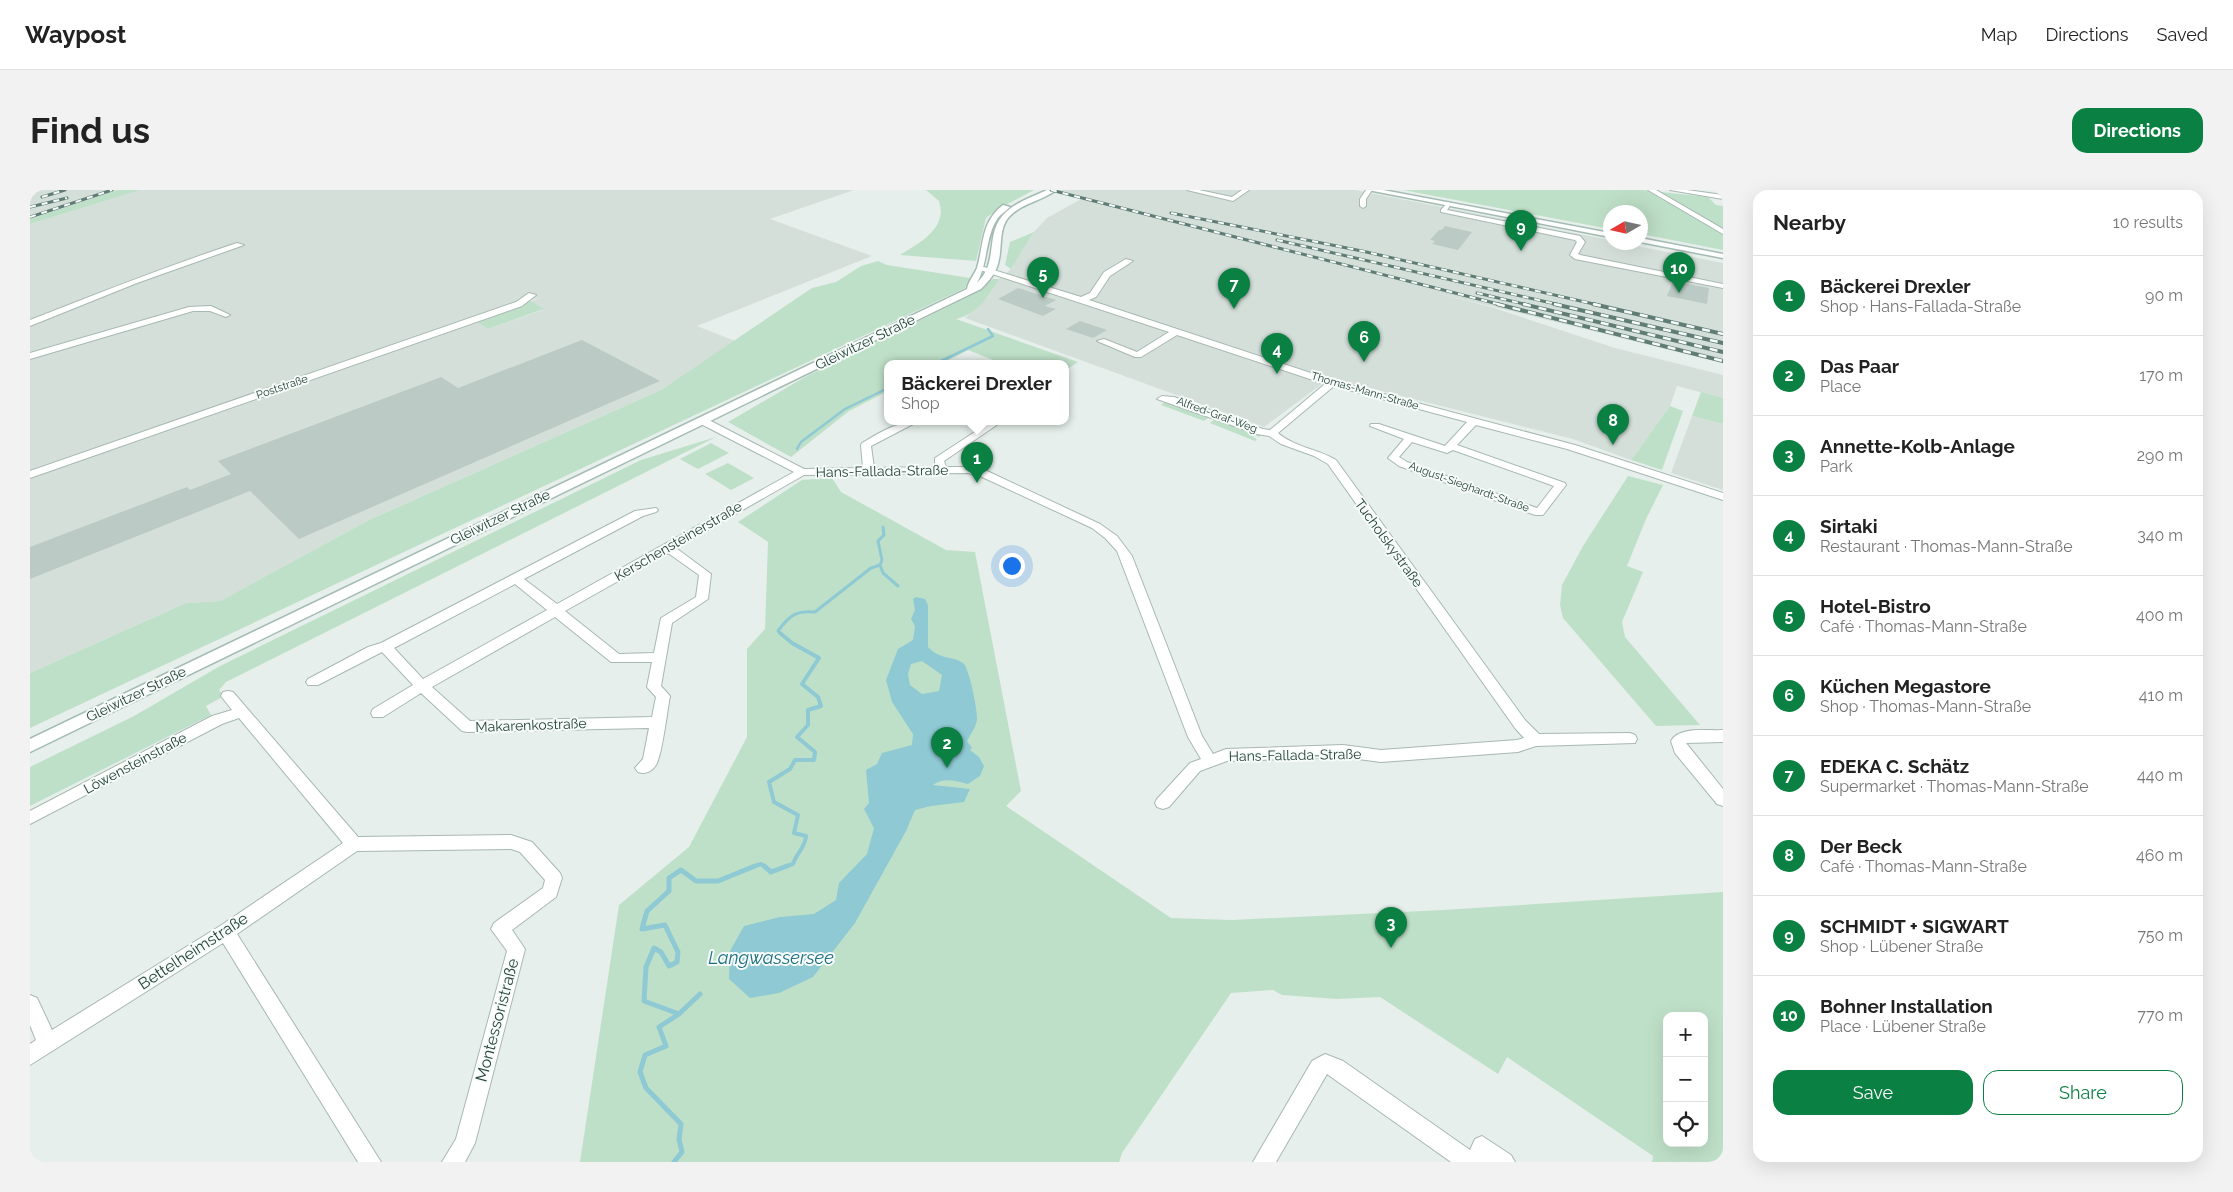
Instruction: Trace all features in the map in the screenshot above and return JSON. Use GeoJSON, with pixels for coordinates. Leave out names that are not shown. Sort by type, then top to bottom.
{"type":"FeatureCollection","features":[{"type":"Feature","properties":{"kind":"main road"},"geometry":{"type":"LineString","coordinates":[[971,290],[980,269],[987,234],[993,218],[1003,209],[1040,190]]}},
{"type":"Feature","properties":{"kind":"main road"},"geometry":{"type":"LineString","coordinates":[[993,272],[1000,227],[1004,219],[1016,208],[1052,190]]}},
{"type":"Feature","properties":{"kind":"main road"},"geometry":{"type":"LineString","coordinates":[[1371,190],[1603,234]]}},
{"type":"Feature","properties":{"kind":"main road"},"geometry":{"type":"LineString","coordinates":[[1648,242],[1723,256]]}},
{"type":"Feature","properties":{"kind":"main road","name":"Gleiwitzer Straße"},"geometry":{"type":"LineString","coordinates":[[30,746],[268,629],[981,286],[993,272]]}},
{"type":"Feature","properties":{"kind":"street"},"geometry":{"type":"LineString","coordinates":[[1190,190],[1233,199],[1246,190]]}},
{"type":"Feature","properties":{"kind":"street"},"geometry":{"type":"LineString","coordinates":[[1362,206],[1363,199],[1371,190]]}},
{"type":"Feature","properties":{"kind":"street"},"geometry":{"type":"LineString","coordinates":[[1651,190],[1723,232]]}},
{"type":"Feature","properties":{"kind":"street"},"geometry":{"type":"LineString","coordinates":[[1673,190],[1723,197]]}},
{"type":"Feature","properties":{"kind":"street"},"geometry":{"type":"LineString","coordinates":[[1448,204],[1443,211],[1577,238],[1580,242],[1574,255],[1578,257],[1723,286]]}},
{"type":"Feature","properties":{"kind":"street"},"geometry":{"type":"LineString","coordinates":[[30,323],[180,264],[240,245]]}},
{"type":"Feature","properties":{"kind":"street"},"geometry":{"type":"LineString","coordinates":[[1082,300],[1093,295],[1107,274],[1129,261]]}},
{"type":"Feature","properties":{"kind":"street"},"geometry":{"type":"LineString","coordinates":[[128,284],[191,270],[191,267],[180,264]]}},
{"type":"Feature","properties":{"kind":"street","name":"Thomas-Mann-Straße"},"geometry":{"type":"LineString","coordinates":[[980,269],[1177,331],[1332,384],[1571,447],[1723,497]]}},
{"type":"Feature","properties":{"kind":"street","name":"Poststraße"},"geometry":{"type":"LineString","coordinates":[[30,474],[518,304],[532,294]]}},
{"type":"Feature","properties":{"kind":"street"},"geometry":{"type":"LineString","coordinates":[[30,356],[192,309],[211,308],[226,315]]}},
{"type":"Feature","properties":{"kind":"street"},"geometry":{"type":"LineString","coordinates":[[1101,341],[1138,355],[1177,331]]}},
{"type":"Feature","properties":{"kind":"street"},"geometry":{"type":"LineString","coordinates":[[1272,433],[1332,384]]}},
{"type":"Feature","properties":{"kind":"street","name":"Alfred-Graf-Weg"},"geometry":{"type":"LineString","coordinates":[[1162,399],[1171,399],[1262,432],[1272,433]]}},
{"type":"Feature","properties":{"kind":"street","name":"Hans-Fallada-Straße"},"geometry":{"type":"LineString","coordinates":[[703,421],[802,472],[968,470],[983,473],[1096,526],[1111,535],[1126,556],[1195,736],[1210,761]]}},
{"type":"Feature","properties":{"kind":"street"},"geometry":{"type":"LineString","coordinates":[[1451,446],[1474,421]]}},
{"type":"Feature","properties":{"kind":"street"},"geometry":{"type":"LineString","coordinates":[[869,471],[866,445],[890,431],[906,425]]}},
{"type":"Feature","properties":{"kind":"street"},"geometry":{"type":"LineString","coordinates":[[941,470],[939,460],[992,425]]}},
{"type":"Feature","properties":{"kind":"street","name":"August-Sieghardt-Straße"},"geometry":{"type":"LineString","coordinates":[[1375,426],[1447,450],[1451,446],[1561,485],[1539,513],[1403,464],[1393,458],[1410,438]]}},
{"type":"Feature","properties":{"kind":"street","name":"Tucholskystraße"},"geometry":{"type":"LineString","coordinates":[[1272,433],[1279,439],[1318,454],[1332,462],[1520,724],[1535,740]]}},
{"type":"Feature","properties":{"kind":"street","name":"Kerschensteinerstraße"},"geometry":{"type":"LineString","coordinates":[[378,714],[422,686],[555,610],[802,472]]}},
{"type":"Feature","properties":{"kind":"street"},"geometry":{"type":"LineString","coordinates":[[312,682],[373,650],[385,647],[639,513],[652,510]]}},
{"type":"Feature","properties":{"kind":"street"},"geometry":{"type":"LineString","coordinates":[[643,768],[650,761],[663,696],[654,687],[666,621],[702,599],[706,574],[669,548]]}},
{"type":"Feature","properties":{"kind":"street"},"geometry":{"type":"LineString","coordinates":[[516,578],[616,659],[659,657]]}},
{"type":"Feature","properties":{"kind":"street"},"geometry":{"type":"LineString","coordinates":[[385,647],[422,686]]}},
{"type":"Feature","properties":{"kind":"street","name":"Makarenkostraße"},"geometry":{"type":"LineString","coordinates":[[422,686],[467,727],[657,722]]}},
{"type":"Feature","properties":{"kind":"street"},"geometry":{"type":"LineString","coordinates":[[228,696],[354,844]]}},
{"type":"Feature","properties":{"kind":"street","name":"Löwensteinstraße"},"geometry":{"type":"LineString","coordinates":[[30,818],[216,720],[241,712]]}},
{"type":"Feature","properties":{"kind":"street"},"geometry":{"type":"LineString","coordinates":[[1723,736],[1685,737],[1678,741],[1680,749],[1723,800]]}},
{"type":"Feature","properties":{"kind":"street"},"geometry":{"type":"LineString","coordinates":[[1535,740],[1630,739]]}},
{"type":"Feature","properties":{"kind":"street","name":"Hans-Fallada-Straße"},"geometry":{"type":"LineString","coordinates":[[1163,803],[1195,767],[1226,755],[1278,752],[1360,752],[1381,756],[1426,754],[1457,749],[1518,746],[1535,740]]}},
{"type":"Feature","properties":{"kind":"street","name":"Montessoristraße"},"geometry":{"type":"LineString","coordinates":[[354,844],[511,842],[526,847],[554,878],[550,892],[500,929],[516,949],[465,1144],[453,1162]]}},
{"type":"Feature","properties":{"kind":"street","name":"Bettelheimstraße"},"geometry":{"type":"LineString","coordinates":[[30,1055],[226,932],[354,844]]}},
{"type":"Feature","properties":{"kind":"street"},"geometry":{"type":"LineString","coordinates":[[226,932],[370,1162]]}},
{"type":"Feature","properties":{"kind":"street"},"geometry":{"type":"LineString","coordinates":[[30,1004],[48,1044]]}},
{"type":"Feature","properties":{"kind":"street"},"geometry":{"type":"LineString","coordinates":[[1264,1162],[1319,1068],[1325,1064],[1336,1068],[1469,1162]]}},
{"type":"Feature","properties":{"kind":"street"},"geometry":{"type":"LineString","coordinates":[[1476,1162],[1482,1146],[1504,1162]]}},
{"type":"Feature","properties":{"kind":"shaded area"},"geometry":{"type":"Polygon","coordinates":[[[30,190],[118,190],[30,219],[30,190]]]}},
{"type":"Feature","properties":{"kind":"shaded area"},"geometry":{"type":"Polygon","coordinates":[[[141,190],[854,190],[770,219],[872,256],[697,326],[735,341],[661,390],[369,520],[220,601],[186,603],[30,673],[30,478],[475,321],[488,329],[543,310],[531,301],[543,297],[507,306],[30,472],[30,224],[141,190]]]}},
{"type":"Feature","properties":{"kind":"shaded area"},"geometry":{"type":"Polygon","coordinates":[[[1049,190],[1355,190],[1603,239],[1603,250],[1648,250],[1648,248],[1723,263],[1723,363],[1437,293],[1491,307],[1615,348],[1723,375],[1723,398],[1677,386],[1670,406],[1631,460],[1573,439],[1330,378],[1264,427],[965,318],[988,297],[999,279],[1011,269],[1034,232],[1047,218],[1083,198],[1049,190]]]}},
{"type":"Feature","properties":{"kind":"shaded area"},"geometry":{"type":"Polygon","coordinates":[[[1692,416],[1723,424],[1723,490],[1671,473],[1692,416]]]}},
{"type":"Feature","properties":{"kind":"green space"},"geometry":{"type":"Polygon","coordinates":[[[118,190],[141,190],[30,224],[30,219],[118,190]]]}},
{"type":"Feature","properties":{"kind":"green space"},"geometry":{"type":"Polygon","coordinates":[[[926,190],[1034,190],[998,209],[986,218],[976,261],[900,255],[929,235],[938,223],[941,214],[939,201],[926,190]]]}},
{"type":"Feature","properties":{"kind":"green space"},"geometry":{"type":"Polygon","coordinates":[[[1403,190],[1642,190],[1708,197],[1716,205],[1723,206],[1723,250],[1648,235],[1648,205],[1603,205],[1603,228],[1403,190]]]}},
{"type":"Feature","properties":{"kind":"green space"},"geometry":{"type":"Polygon","coordinates":[[[1034,232],[1011,269],[1005,265],[1010,242],[1034,232]]]}},
{"type":"Feature","properties":{"kind":"green space"},"geometry":{"type":"Polygon","coordinates":[[[878,261],[887,265],[970,278],[965,288],[30,728],[30,673],[186,603],[220,601],[369,520],[661,390],[812,288],[836,282],[861,266],[878,261]]]}},
{"type":"Feature","properties":{"kind":"green space"},"geometry":{"type":"Polygon","coordinates":[[[993,279],[999,279],[991,292],[976,309],[970,314],[956,319],[1078,362],[1069,368],[1069,360],[993,360],[968,350],[949,360],[884,360],[884,393],[849,411],[791,457],[728,422],[805,377],[970,296],[993,279]]]}},
{"type":"Feature","properties":{"kind":"green space"},"geometry":{"type":"Polygon","coordinates":[[[531,301],[544,309],[488,329],[475,321],[531,301]]]}},
{"type":"Feature","properties":{"kind":"green space"},"geometry":{"type":"Polygon","coordinates":[[[1701,392],[1723,398],[1723,424],[1692,416],[1701,392]]]}},
{"type":"Feature","properties":{"kind":"green space"},"geometry":{"type":"Polygon","coordinates":[[[1169,399],[1212,415],[1204,421],[1161,405],[1169,399]]]}},
{"type":"Feature","properties":{"kind":"green space"},"geometry":{"type":"Polygon","coordinates":[[[1670,406],[1683,411],[1662,470],[1631,460],[1670,406]]]}},
{"type":"Feature","properties":{"kind":"green space"},"geometry":{"type":"Polygon","coordinates":[[[1218,417],[1263,434],[1259,437],[1255,435],[1253,437],[1257,439],[1255,441],[1210,423],[1218,417]]]}},
{"type":"Feature","properties":{"kind":"green space"},"geometry":{"type":"Polygon","coordinates":[[[716,437],[226,682],[219,690],[224,696],[206,706],[211,715],[30,806],[30,767],[134,716],[220,666],[641,460],[716,437]]]}},
{"type":"Feature","properties":{"kind":"green space"},"geometry":{"type":"Polygon","coordinates":[[[711,443],[729,453],[698,469],[680,459],[711,443]]]}},
{"type":"Feature","properties":{"kind":"green space"},"geometry":{"type":"Polygon","coordinates":[[[728,463],[754,478],[731,490],[705,474],[728,463]]]}},
{"type":"Feature","properties":{"kind":"green space"},"geometry":{"type":"Polygon","coordinates":[[[1628,476],[1663,485],[1646,519],[1627,566],[1643,572],[1622,622],[1625,637],[1700,725],[1656,726],[1563,618],[1560,605],[1562,585],[1583,546],[1628,476]]]}},
{"type":"Feature","properties":{"kind":"green space"},"geometry":{"type":"Polygon","coordinates":[[[832,478],[841,492],[946,550],[975,552],[1021,791],[1006,806],[1171,918],[1232,920],[1443,910],[1723,892],[1723,1162],[1652,1162],[1653,1156],[1507,1057],[1498,1074],[1380,997],[1337,999],[1282,995],[1273,990],[1231,993],[1122,1153],[1119,1162],[580,1162],[619,905],[689,847],[747,737],[747,649],[765,629],[768,542],[738,522],[802,480],[832,478]]]}},
{"type":"Feature","properties":{"kind":"water","name":"Langwassersee"},"geometry":{"type":"Polygon","coordinates":[[[916,597],[925,599],[928,605],[928,647],[942,656],[963,663],[968,672],[975,700],[977,720],[967,741],[972,748],[970,750],[979,757],[984,766],[980,776],[968,784],[946,780],[933,785],[970,789],[964,802],[915,810],[906,831],[855,923],[813,977],[779,993],[750,998],[729,979],[730,951],[744,926],[780,917],[814,914],[836,900],[839,883],[867,854],[874,828],[864,809],[869,803],[866,770],[877,764],[882,753],[912,745],[913,734],[892,702],[886,680],[898,649],[913,640],[915,626],[911,619],[915,610],[913,599],[916,597]],[[922,661],[911,664],[908,674],[910,685],[922,694],[939,691],[942,675],[922,661]]]}},
{"type":"Feature","properties":{"kind":"building"},"geometry":{"type":"Polygon","coordinates":[[[1445,226],[1472,232],[1458,250],[1432,244],[1435,241],[1430,240],[1445,226]]]}},
{"type":"Feature","properties":{"kind":"building"},"geometry":{"type":"Polygon","coordinates":[[[1673,281],[1709,288],[1707,304],[1667,296],[1673,281]]]}},
{"type":"Feature","properties":{"kind":"building"},"geometry":{"type":"Polygon","coordinates":[[[1018,288],[1056,300],[1045,306],[1056,309],[1043,316],[998,299],[1018,288]]]}},
{"type":"Feature","properties":{"kind":"building"},"geometry":{"type":"Polygon","coordinates":[[[1080,321],[1107,330],[1093,338],[1066,329],[1080,321]]]}},
{"type":"Feature","properties":{"kind":"building"},"geometry":{"type":"Polygon","coordinates":[[[582,340],[660,381],[299,539],[250,491],[30,579],[30,547],[187,487],[190,490],[231,474],[218,461],[441,377],[458,388],[582,340]]]}},
{"type":"Feature","properties":{"kind":"waterway"},"geometry":{"type":"LineString","coordinates":[[943,360],[993,336],[988,329]]}},
{"type":"Feature","properties":{"kind":"waterway"},"geometry":{"type":"LineString","coordinates":[[797,449],[801,442],[845,409],[884,390]]}},
{"type":"Feature","properties":{"kind":"waterway"},"geometry":{"type":"LineString","coordinates":[[880,565],[882,560],[878,541],[884,535],[883,527]]}},
{"type":"Feature","properties":{"kind":"waterway"},"geometry":{"type":"LineString","coordinates":[[780,633],[778,631],[794,615],[803,612],[815,612],[871,568],[880,565]]}},
{"type":"Feature","properties":{"kind":"waterway"},"geometry":{"type":"LineString","coordinates":[[880,565],[883,573],[898,586]]}},
{"type":"Feature","properties":{"kind":"waterway"},"geometry":{"type":"LineString","coordinates":[[780,633],[792,643],[819,658],[802,684],[818,697],[821,706],[808,710],[808,725],[797,737],[815,752],[814,760],[795,760],[790,769],[769,782],[774,802],[798,815],[794,833],[806,836],[806,840],[793,864],[787,866]]}},
{"type":"Feature","properties":{"kind":"waterway"},"geometry":{"type":"LineString","coordinates":[[755,866],[761,864],[765,867]]}},
{"type":"Feature","properties":{"kind":"waterway"},"geometry":{"type":"LineString","coordinates":[[679,1014],[644,1001],[646,967],[654,948],[661,952],[669,966],[677,962],[678,952],[665,925],[642,929],[647,911],[669,891],[669,878],[681,870],[696,881],[718,881],[755,866]]}},
{"type":"Feature","properties":{"kind":"waterway"},"geometry":{"type":"LineString","coordinates":[[764,866],[771,872],[787,866]]}},
{"type":"Feature","properties":{"kind":"waterway"},"geometry":{"type":"LineString","coordinates":[[679,1014],[700,994]]}},
{"type":"Feature","properties":{"kind":"waterway"},"geometry":{"type":"LineString","coordinates":[[674,1162],[682,1152],[679,1139],[681,1124],[646,1088],[640,1072],[645,1055],[666,1046],[659,1027],[679,1014]]}},
{"type":"Feature","properties":{"kind":"railway"},"geometry":{"type":"LineString","coordinates":[[42,197],[65,190]]}},
{"type":"Feature","properties":{"kind":"railway"},"geometry":{"type":"LineString","coordinates":[[30,217],[112,190]]}},
{"type":"Feature","properties":{"kind":"railway"},"geometry":{"type":"LineString","coordinates":[[1051,190],[1502,305]]}},
{"type":"Feature","properties":{"kind":"railway"},"geometry":{"type":"LineString","coordinates":[[30,207],[67,198]]}},
{"type":"Feature","properties":{"kind":"railway"},"geometry":{"type":"LineString","coordinates":[[1171,213],[1362,251],[1598,305]]}},
{"type":"Feature","properties":{"kind":"railway"},"geometry":{"type":"LineString","coordinates":[[1277,240],[1560,305]]}},
{"type":"Feature","properties":{"kind":"railway"},"geometry":{"type":"LineString","coordinates":[[1477,293],[1528,305]]}},
{"type":"Feature","properties":{"kind":"railway"},"geometry":{"type":"LineString","coordinates":[[1497,304],[1723,361]]}},
{"type":"Feature","properties":{"kind":"railway"},"geometry":{"type":"LineString","coordinates":[[1523,304],[1723,352]]}},
{"type":"Feature","properties":{"kind":"railway"},"geometry":{"type":"LineString","coordinates":[[1554,304],[1723,343]]}},
{"type":"Feature","properties":{"kind":"railway"},"geometry":{"type":"LineString","coordinates":[[1593,304],[1723,334]]}},
{"type":"Feature","properties":{"kind":"place","name":"SCHMIDT + SIGWART"},"geometry":{"type":"Point","coordinates":[1521,251]}},
{"type":"Feature","properties":{"kind":"place","name":"Bohner Installation"},"geometry":{"type":"Point","coordinates":[1679,293]}},
{"type":"Feature","properties":{"kind":"place","name":"Hotel-Bistro"},"geometry":{"type":"Point","coordinates":[1043,298]}},
{"type":"Feature","properties":{"kind":"place","name":"EDEKA C. Schätz"},"geometry":{"type":"Point","coordinates":[1234,309]}},
{"type":"Feature","properties":{"kind":"place","name":"Küchen Megastore"},"geometry":{"type":"Point","coordinates":[1364,362]}},
{"type":"Feature","properties":{"kind":"place","name":"Sirtaki"},"geometry":{"type":"Point","coordinates":[1277,374]}},
{"type":"Feature","properties":{"kind":"place","name":"Der Beck"},"geometry":{"type":"Point","coordinates":[1613,445]}},
{"type":"Feature","properties":{"kind":"place","name":"Bäckerei Drexler"},"geometry":{"type":"Point","coordinates":[977,483]}},
{"type":"Feature","properties":{"kind":"place","name":"Das Paar"},"geometry":{"type":"Point","coordinates":[947,768]}},
{"type":"Feature","properties":{"kind":"place","name":"Annette-Kolb-Anlage"},"geometry":{"type":"Point","coordinates":[1391,948]}}]}
